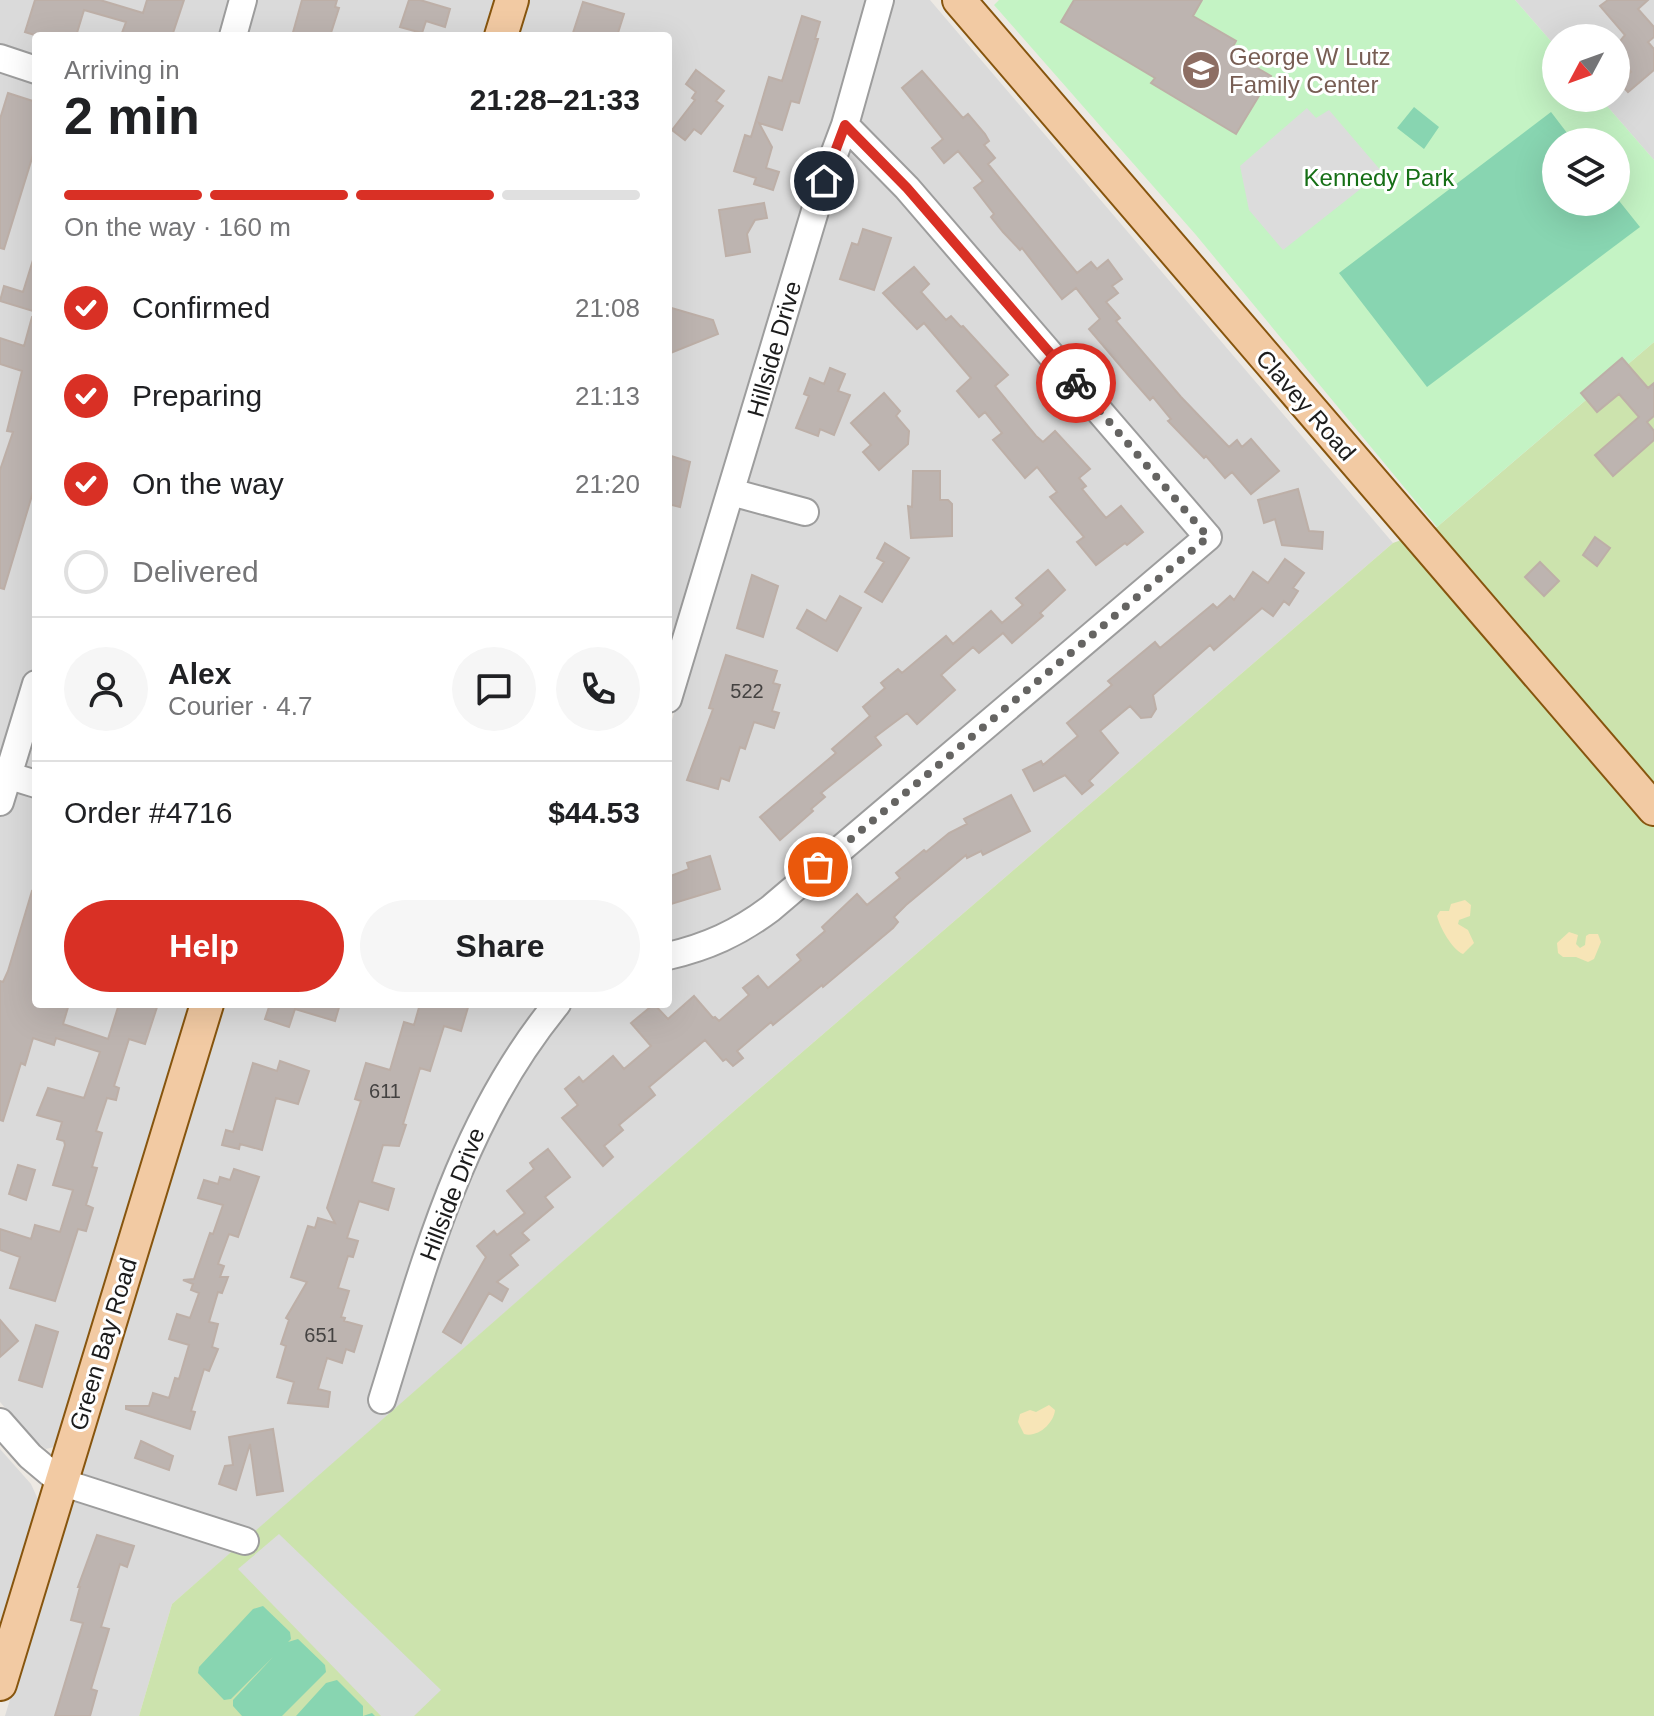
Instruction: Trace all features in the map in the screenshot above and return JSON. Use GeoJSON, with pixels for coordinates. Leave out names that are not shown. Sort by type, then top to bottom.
{"type":"FeatureCollection","features":[{"type":"Feature","properties":{"kind":"main road"},"geometry":{"type":"LineString","coordinates":[[502,32],[512,0]]}},
{"type":"Feature","properties":{"kind":"main road","name":"Clavey Road"},"geometry":{"type":"LineString","coordinates":[[959,0],[1654,809]]}},
{"type":"Feature","properties":{"kind":"main road","name":"Green Bay Road"},"geometry":{"type":"LineString","coordinates":[[0,1684],[206,1008]]}},
{"type":"Feature","properties":{"kind":"street"},"geometry":{"type":"LineString","coordinates":[[234,32],[243,0]]}},
{"type":"Feature","properties":{"kind":"street","name":"Hillside Drive"},"geometry":{"type":"LineString","coordinates":[[672,686],[820,195],[845,125],[880,0]]}},
{"type":"Feature","properties":{"kind":"street"},"geometry":{"type":"LineString","coordinates":[[0,58],[32,69]]}},
{"type":"Feature","properties":{"kind":"street"},"geometry":{"type":"LineString","coordinates":[[672,955],[703,948],[745,927],[770,909],[1208,537],[907,188],[845,125]]}},
{"type":"Feature","properties":{"kind":"street"},"geometry":{"type":"LineString","coordinates":[[731,492],[805,512]]}},
{"type":"Feature","properties":{"kind":"street"},"geometry":{"type":"LineString","coordinates":[[0,802],[4,774],[32,695]]}},
{"type":"Feature","properties":{"kind":"street"},"geometry":{"type":"LineString","coordinates":[[4,774],[32,783]]}},
{"type":"Feature","properties":{"kind":"street","name":"Hillside Drive"},"geometry":{"type":"LineString","coordinates":[[382,1400],[441,1211],[463,1156],[485,1110],[532,1034],[554,1008]]}},
{"type":"Feature","properties":{"kind":"street"},"geometry":{"type":"LineString","coordinates":[[0,1422],[30,1456],[61,1482],[245,1541]]}},
{"type":"Feature","properties":{"kind":"shaded area"},"geometry":{"type":"Polygon","coordinates":[[[0,0],[496,0],[486,32],[32,32],[32,1008],[191,1008],[60,1440],[54,1447],[46,1449],[31,1438],[0,1402],[0,0]]]}},
{"type":"Feature","properties":{"kind":"shaded area"},"geometry":{"type":"Polygon","coordinates":[[[525,0],[868,0],[672,642],[672,32],[516,32],[525,0]]]}},
{"type":"Feature","properties":{"kind":"shaded area"},"geometry":{"type":"Polygon","coordinates":[[[894,0],[930,0],[1393,543],[742,1104],[254,1533],[87,1478],[81,1470],[219,1008],[672,1008],[672,720],[894,0]]]}},
{"type":"Feature","properties":{"kind":"shaded area"},"geometry":{"type":"Polygon","coordinates":[[[1515,0],[1654,0],[1654,160],[1630,132],[1630,128],[1626,128],[1612,112],[1630,112],[1630,24],[1542,24],[1542,31],[1515,0]]]}},
{"type":"Feature","properties":{"kind":"shaded area"},"geometry":{"type":"Polygon","coordinates":[[[1307,108],[1316,118],[1329,110],[1382,172],[1283,250],[1249,210],[1240,166],[1307,108]]]}},
{"type":"Feature","properties":{"kind":"shaded area"},"geometry":{"type":"Polygon","coordinates":[[[0,1449],[31,1484],[41,1506],[0,1643],[0,1449]]]}},
{"type":"Feature","properties":{"kind":"shaded area"},"geometry":{"type":"Polygon","coordinates":[[[75,1500],[90,1500],[234,1550],[172,1604],[139,1716],[5,1716],[67,1508],[75,1500]]]}},
{"type":"Feature","properties":{"kind":"shaded area"},"geometry":{"type":"Polygon","coordinates":[[[279,1534],[441,1690],[414,1716],[381,1716],[238,1569],[279,1534]]]}},
{"type":"Feature","properties":{"kind":"green space","name":"Kennedy Park"},"geometry":{"type":"Polygon","coordinates":[[[999,0],[1515,0],[1542,31],[1542,112],[1612,112],[1626,128],[1542,128],[1542,216],[1630,216],[1630,132],[1654,160],[1654,342],[1437,527],[1196,235],[994,5],[999,0]]]}},
{"type":"Feature","properties":{"kind":"green space"},"geometry":{"type":"Polygon","coordinates":[[[1414,107],[1439,127],[1424,149],[1397,128],[1414,107]]]}},
{"type":"Feature","properties":{"kind":"green space"},"geometry":{"type":"Polygon","coordinates":[[[1551,112],[1563,128],[1542,128],[1542,216],[1630,214],[1640,227],[1427,387],[1339,273],[1551,112]]]}},
{"type":"Feature","properties":{"kind":"green space"},"geometry":{"type":"Polygon","coordinates":[[[1654,342],[1654,1716],[139,1716],[172,1604],[742,1104],[1393,543],[1437,527],[1654,342]]]}},
{"type":"Feature","properties":{"kind":"green space"},"geometry":{"type":"Polygon","coordinates":[[[263,1606],[290,1632],[288,1642],[298,1639],[325,1665],[326,1672],[282,1716],[242,1716],[233,1706],[233,1700],[273,1657],[231,1699],[224,1700],[198,1673],[199,1667],[253,1609],[263,1606]]]}},
{"type":"Feature","properties":{"kind":"green space"},"geometry":{"type":"Polygon","coordinates":[[[337,1680],[363,1706],[363,1716],[296,1716],[326,1683],[337,1680]]]}},
{"type":"Feature","properties":{"kind":"sand"},"geometry":{"type":"Polygon","coordinates":[[[1465,900],[1471,905],[1470,916],[1459,920],[1458,924],[1468,930],[1474,943],[1463,954],[1447,938],[1437,916],[1440,911],[1449,911],[1451,904],[1465,900]]]}},
{"type":"Feature","properties":{"kind":"sand"},"geometry":{"type":"Polygon","coordinates":[[[1569,932],[1578,935],[1576,944],[1580,948],[1585,945],[1586,936],[1598,934],[1601,942],[1594,959],[1588,962],[1558,953],[1557,943],[1569,932]]]}},
{"type":"Feature","properties":{"kind":"sand"},"geometry":{"type":"Polygon","coordinates":[[[1049,1405],[1055,1410],[1048,1424],[1040,1432],[1024,1434],[1018,1422],[1020,1414],[1030,1410],[1036,1412],[1049,1405]]]}},
{"type":"Feature","properties":{"kind":"building"},"geometry":{"type":"Polygon","coordinates":[[[35,0],[100,0],[143,13],[147,0],[184,0],[173,32],[122,32],[126,22],[84,10],[77,32],[25,32],[35,0]]]}},
{"type":"Feature","properties":{"kind":"building"},"geometry":{"type":"Polygon","coordinates":[[[302,0],[337,0],[335,7],[339,8],[331,32],[293,32],[302,0]]]}},
{"type":"Feature","properties":{"kind":"building"},"geometry":{"type":"Polygon","coordinates":[[[409,0],[450,9],[445,27],[426,21],[422,32],[400,27],[409,0]]]}},
{"type":"Feature","properties":{"kind":"building","name":"George W Lutz Family Center"},"geometry":{"type":"Polygon","coordinates":[[[1074,0],[1202,0],[1193,16],[1236,41],[1230,52],[1271,76],[1236,134],[1151,83],[1155,78],[1061,22],[1074,0]]]}},
{"type":"Feature","properties":{"kind":"building"},"geometry":{"type":"Polygon","coordinates":[[[1608,0],[1648,0],[1638,9],[1654,27],[1654,37],[1648,42],[1654,49],[1654,70],[1630,90],[1630,24],[1616,24],[1600,6],[1608,0]]]}},
{"type":"Feature","properties":{"kind":"building"},"geometry":{"type":"Polygon","coordinates":[[[583,2],[624,14],[618,32],[573,32],[583,2]]]}},
{"type":"Feature","properties":{"kind":"building"},"geometry":{"type":"Polygon","coordinates":[[[802,16],[820,22],[799,103],[791,101],[782,130],[759,123],[772,147],[766,168],[779,172],[773,190],[754,184],[756,178],[734,171],[745,135],[751,137],[769,77],[782,81],[802,16]]]}},
{"type":"Feature","properties":{"kind":"building"},"geometry":{"type":"Polygon","coordinates":[[[696,70],[724,91],[716,101],[723,106],[701,134],[694,129],[685,140],[672,130],[695,100],[692,98],[696,92],[686,84],[696,70]]]}},
{"type":"Feature","properties":{"kind":"building"},"geometry":{"type":"Polygon","coordinates":[[[922,71],[963,118],[968,114],[985,134],[989,141],[984,145],[995,158],[988,164],[1077,273],[1091,262],[1097,269],[1108,260],[1122,279],[1112,286],[1118,293],[1106,302],[1120,318],[1116,321],[1181,397],[1229,447],[1237,440],[1242,447],[1251,439],[1279,471],[1251,494],[1232,472],[1225,478],[1168,421],[1171,419],[1153,397],[1150,400],[1089,329],[1100,319],[1076,288],[1062,299],[1022,248],[1020,250],[991,217],[994,214],[974,188],[983,181],[958,151],[944,163],[932,148],[943,139],[902,88],[922,71]]]}},
{"type":"Feature","properties":{"kind":"building"},"geometry":{"type":"Polygon","coordinates":[[[8,93],[32,101],[32,158],[4,249],[0,248],[0,119],[8,93]]]}},
{"type":"Feature","properties":{"kind":"building"},"geometry":{"type":"Polygon","coordinates":[[[764,203],[767,218],[755,220],[747,234],[750,252],[726,256],[719,210],[764,203]]]}},
{"type":"Feature","properties":{"kind":"building"},"geometry":{"type":"Polygon","coordinates":[[[863,229],[891,238],[874,290],[840,279],[852,243],[858,245],[863,229]]]}},
{"type":"Feature","properties":{"kind":"building"},"geometry":{"type":"Polygon","coordinates":[[[32,263],[32,311],[0,301],[4,286],[23,292],[32,263]]]}},
{"type":"Feature","properties":{"kind":"building"},"geometry":{"type":"Polygon","coordinates":[[[914,267],[929,284],[921,292],[946,320],[951,316],[963,326],[1008,375],[995,386],[1036,436],[1043,442],[1055,431],[1090,469],[1079,478],[1086,486],[1082,489],[1106,518],[1121,506],[1143,532],[1096,565],[1077,542],[1084,537],[1050,497],[1057,492],[1037,467],[1025,478],[993,440],[1002,433],[985,412],[979,417],[957,391],[971,378],[924,323],[917,329],[883,293],[914,267]]]}},
{"type":"Feature","properties":{"kind":"building"},"geometry":{"type":"Polygon","coordinates":[[[672,308],[713,320],[718,334],[672,352],[672,308]]]}},
{"type":"Feature","properties":{"kind":"building"},"geometry":{"type":"Polygon","coordinates":[[[32,317],[32,495],[4,589],[0,588],[0,470],[13,432],[7,431],[22,371],[0,364],[0,338],[24,346],[32,317]]]}},
{"type":"Feature","properties":{"kind":"building"},"geometry":{"type":"Polygon","coordinates":[[[1622,358],[1648,388],[1654,383],[1654,416],[1647,422],[1654,431],[1654,440],[1613,476],[1595,455],[1639,417],[1619,394],[1597,412],[1581,393],[1622,358]]]}},
{"type":"Feature","properties":{"kind":"building"},"geometry":{"type":"Polygon","coordinates":[[[830,368],[845,374],[838,391],[850,395],[834,435],[820,429],[818,436],[796,428],[809,396],[804,394],[810,378],[824,384],[830,368]]]}},
{"type":"Feature","properties":{"kind":"building"},"geometry":{"type":"Polygon","coordinates":[[[884,393],[900,411],[896,416],[909,431],[908,444],[879,470],[863,452],[871,445],[851,423],[884,393]]]}},
{"type":"Feature","properties":{"kind":"building"},"geometry":{"type":"Polygon","coordinates":[[[672,456],[690,462],[680,507],[672,505],[672,456]]]}},
{"type":"Feature","properties":{"kind":"building"},"geometry":{"type":"Polygon","coordinates":[[[913,471],[940,471],[940,500],[948,500],[952,504],[952,536],[911,538],[908,506],[912,507],[913,471]]]}},
{"type":"Feature","properties":{"kind":"building"},"geometry":{"type":"Polygon","coordinates":[[[1298,489],[1309,531],[1323,532],[1322,549],[1282,545],[1275,519],[1264,523],[1258,500],[1298,489]]]}},
{"type":"Feature","properties":{"kind":"building"},"geometry":{"type":"Polygon","coordinates":[[[1595,537],[1610,548],[1597,566],[1583,555],[1595,537]]]}},
{"type":"Feature","properties":{"kind":"building"},"geometry":{"type":"Polygon","coordinates":[[[885,543],[909,558],[882,602],[865,592],[884,562],[877,558],[885,543]]]}},
{"type":"Feature","properties":{"kind":"building"},"geometry":{"type":"Polygon","coordinates":[[[1285,559],[1304,573],[1293,588],[1298,591],[1289,605],[1284,601],[1273,616],[1262,608],[1214,650],[1210,645],[1153,695],[1156,709],[1151,717],[1141,718],[1130,706],[1100,731],[1118,753],[1089,781],[1093,785],[1082,794],[1065,775],[1034,791],[1023,770],[1041,761],[1043,765],[1078,736],[1067,723],[1112,685],[1108,681],[1155,642],[1160,648],[1213,604],[1217,608],[1230,596],[1234,600],[1253,572],[1268,583],[1285,559]]]}},
{"type":"Feature","properties":{"kind":"building"},"geometry":{"type":"Polygon","coordinates":[[[1540,562],[1559,581],[1544,596],[1525,577],[1540,562]]]}},
{"type":"Feature","properties":{"kind":"building"},"geometry":{"type":"Polygon","coordinates":[[[1048,570],[1065,590],[1040,613],[1043,616],[1012,643],[1003,633],[979,653],[973,647],[941,675],[955,690],[917,724],[907,713],[875,737],[881,745],[821,793],[825,797],[811,809],[813,811],[780,840],[760,817],[836,753],[832,749],[870,716],[863,707],[885,688],[881,683],[898,669],[902,673],[946,636],[953,644],[991,611],[1002,623],[1023,605],[1016,598],[1048,570]]]}},
{"type":"Feature","properties":{"kind":"building"},"geometry":{"type":"Polygon","coordinates":[[[752,575],[778,586],[763,637],[737,628],[752,575]]]}},
{"type":"Feature","properties":{"kind":"building"},"geometry":{"type":"Polygon","coordinates":[[[840,596],[861,608],[837,651],[797,628],[807,610],[826,621],[840,596]]]}},
{"type":"Feature","properties":{"kind":"building"},"geometry":{"type":"Polygon","coordinates":[[[726,655],[777,671],[773,683],[780,685],[772,711],[779,713],[774,728],[754,722],[745,749],[740,747],[729,781],[721,778],[718,789],[687,780],[713,709],[709,708],[726,655]]]}},
{"type":"Feature","properties":{"kind":"building"},"geometry":{"type":"Polygon","coordinates":[[[1011,795],[1030,831],[983,855],[981,851],[967,858],[966,855],[894,917],[898,922],[893,928],[823,987],[773,1025],[771,1022],[737,1051],[743,1058],[733,1066],[726,1059],[723,1061],[705,1040],[649,1087],[655,1095],[619,1125],[623,1130],[604,1146],[613,1157],[603,1166],[562,1118],[578,1105],[565,1089],[579,1077],[583,1082],[613,1056],[624,1069],[651,1046],[631,1023],[649,1008],[658,1008],[668,1019],[694,996],[719,1021],[749,995],[743,988],[758,976],[768,988],[801,960],[797,955],[825,931],[822,927],[857,894],[867,905],[900,878],[896,873],[924,850],[926,852],[949,833],[967,824],[964,819],[1011,795]]]}},
{"type":"Feature","properties":{"kind":"building"},"geometry":{"type":"Polygon","coordinates":[[[710,856],[720,889],[672,904],[672,875],[689,869],[687,863],[710,856]]]}},
{"type":"Feature","properties":{"kind":"building"},"geometry":{"type":"Polygon","coordinates":[[[32,891],[32,1008],[68,1008],[63,1024],[108,1039],[118,1008],[157,1008],[145,1044],[129,1039],[114,1086],[119,1088],[116,1100],[107,1098],[96,1131],[102,1133],[92,1167],[97,1168],[86,1205],[93,1208],[86,1231],[78,1229],[55,1301],[10,1288],[20,1257],[0,1250],[0,1229],[31,1239],[35,1225],[60,1232],[73,1190],[53,1185],[65,1145],[64,1141],[57,1139],[62,1122],[37,1115],[48,1088],[84,1098],[100,1052],[56,1038],[54,1045],[33,1038],[25,1065],[21,1063],[3,1121],[0,1120],[0,981],[3,982],[32,891]]]}},
{"type":"Feature","properties":{"kind":"building"},"geometry":{"type":"Polygon","coordinates":[[[269,1008],[339,1008],[335,1021],[295,1009],[289,1027],[265,1019],[269,1008]]]}},
{"type":"Feature","properties":{"kind":"building"},"geometry":{"type":"Polygon","coordinates":[[[419,1008],[468,1008],[461,1031],[444,1026],[430,1071],[420,1068],[399,1146],[383,1145],[372,1182],[394,1189],[388,1210],[359,1201],[347,1238],[358,1241],[353,1257],[348,1256],[338,1288],[349,1291],[341,1317],[345,1318],[344,1321],[362,1326],[354,1352],[346,1349],[342,1363],[327,1358],[318,1389],[330,1392],[328,1407],[288,1403],[294,1382],[277,1377],[286,1346],[281,1344],[289,1320],[286,1318],[307,1282],[291,1277],[308,1226],[315,1228],[318,1218],[335,1223],[327,1208],[361,1101],[355,1099],[366,1063],[390,1070],[404,1022],[414,1025],[419,1008]]]}},
{"type":"Feature","properties":{"kind":"building"},"geometry":{"type":"Polygon","coordinates":[[[280,1061],[309,1071],[298,1104],[276,1098],[262,1150],[240,1144],[239,1149],[222,1145],[226,1130],[233,1132],[253,1063],[277,1071],[280,1061]]]}},
{"type":"Feature","properties":{"kind":"building"},"geometry":{"type":"Polygon","coordinates":[[[548,1149],[570,1177],[545,1197],[553,1207],[522,1233],[529,1240],[510,1255],[518,1265],[497,1282],[508,1289],[502,1301],[489,1293],[461,1343],[443,1332],[486,1257],[477,1246],[494,1231],[497,1235],[525,1213],[507,1191],[534,1169],[530,1163],[548,1149]]]}},
{"type":"Feature","properties":{"kind":"building"},"geometry":{"type":"Polygon","coordinates":[[[18,1165],[35,1170],[26,1200],[9,1194],[18,1165]]]}},
{"type":"Feature","properties":{"kind":"building"},"geometry":{"type":"Polygon","coordinates":[[[234,1169],[259,1177],[238,1237],[229,1234],[218,1264],[224,1266],[220,1277],[228,1277],[222,1293],[218,1292],[209,1322],[218,1324],[212,1347],[218,1349],[209,1371],[204,1369],[191,1411],[195,1412],[190,1429],[126,1409],[126,1406],[149,1406],[153,1393],[169,1398],[175,1378],[179,1379],[189,1345],[169,1339],[177,1314],[190,1318],[199,1293],[191,1290],[193,1284],[183,1280],[194,1279],[223,1205],[198,1198],[204,1180],[218,1184],[220,1177],[230,1180],[234,1169]]]}},
{"type":"Feature","properties":{"kind":"building"},"geometry":{"type":"Polygon","coordinates":[[[0,1320],[18,1341],[0,1357],[0,1320]]]}},
{"type":"Feature","properties":{"kind":"building"},"geometry":{"type":"Polygon","coordinates":[[[36,1325],[58,1332],[42,1387],[19,1380],[36,1325]]]}},
{"type":"Feature","properties":{"kind":"building"},"geometry":{"type":"Polygon","coordinates":[[[273,1429],[283,1491],[257,1495],[250,1444],[236,1490],[219,1484],[225,1466],[233,1465],[229,1437],[273,1429]]]}},
{"type":"Feature","properties":{"kind":"building"},"geometry":{"type":"Polygon","coordinates":[[[141,1441],[173,1456],[169,1470],[135,1458],[141,1441]]]}},
{"type":"Feature","properties":{"kind":"building"},"geometry":{"type":"Polygon","coordinates":[[[97,1535],[134,1546],[127,1567],[120,1564],[101,1627],[109,1629],[91,1689],[97,1691],[90,1716],[55,1716],[83,1623],[71,1620],[78,1587],[97,1535]]]}},
{"type":"Feature","properties":{"kind":"way so far"},"geometry":{"type":"LineString","coordinates":[[818,867],[1208,537],[1076,383]]}},
{"type":"Feature","properties":{"kind":"place","name":"George W Lutz Family Center"},"geometry":{"type":"Point","coordinates":[1201,70]}},
{"type":"Feature","properties":{"kind":"route"},"geometry":{"type":"LineString","coordinates":[[824,181],[845,125],[907,188],[1076,383]]}}]}
